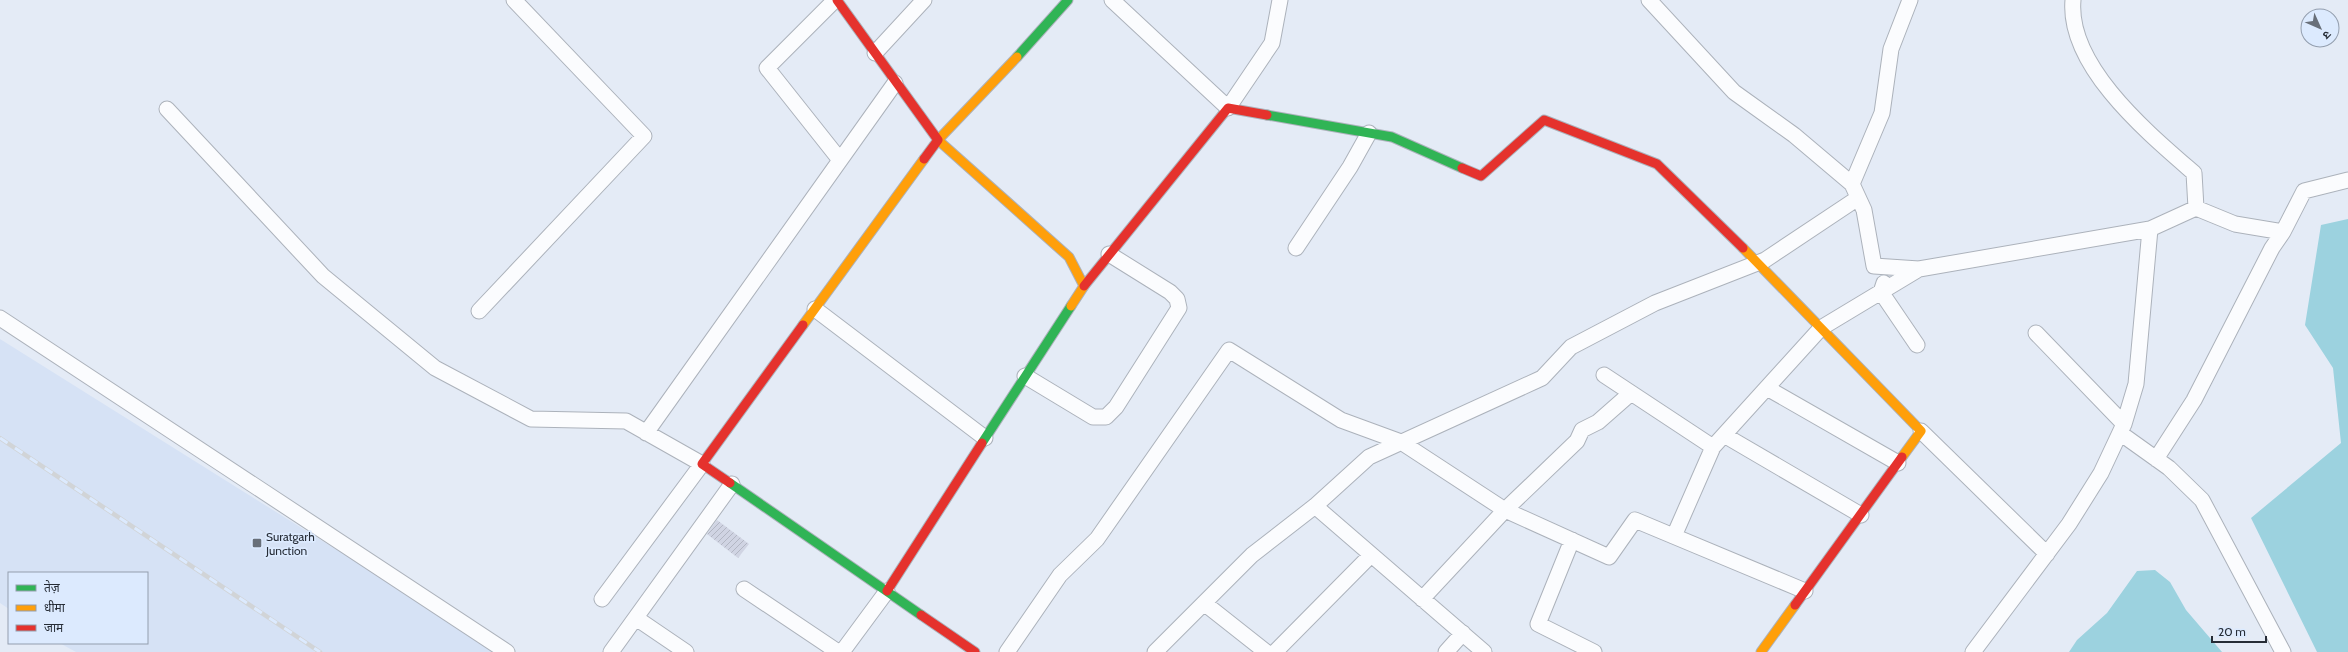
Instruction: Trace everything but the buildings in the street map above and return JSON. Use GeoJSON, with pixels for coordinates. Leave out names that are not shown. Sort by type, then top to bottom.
{"type":"FeatureCollection","features":[{"type":"Feature","properties":{"kind":"street"},"geometry":{"type":"LineString","coordinates":[[479,311],[644,136],[514,0]]}},
{"type":"Feature","properties":{"kind":"street"},"geometry":{"type":"LineString","coordinates":[[840,160],[767,68],[836,0],[938,140],[1069,256],[1084,286]]}},
{"type":"Feature","properties":{"kind":"street"},"geometry":{"type":"LineString","coordinates":[[875,53],[924,0]]}},
{"type":"Feature","properties":{"kind":"street"},"geometry":{"type":"LineString","coordinates":[[602,599],[938,140],[1050,22],[1068,0]]}},
{"type":"Feature","properties":{"kind":"street"},"geometry":{"type":"LineString","coordinates":[[1112,0],[1228,108],[1392,137],[1481,176],[1544,120],[1657,164],[1758,263],[1921,431],[2047,554]]}},
{"type":"Feature","properties":{"kind":"street"},"geometry":{"type":"LineString","coordinates":[[842,652],[887,591],[1084,286],[1228,108],[1272,43],[1280,0]]}},
{"type":"Feature","properties":{"kind":"street"},"geometry":{"type":"LineString","coordinates":[[1648,0],[1734,92],[1794,135],[1852,184],[1864,210],[1874,266],[1919,269],[2150,229],[2196,208],[2235,224],[2283,232]]}},
{"type":"Feature","properties":{"kind":"street"},"geometry":{"type":"LineString","coordinates":[[1852,184],[1882,113],[1891,49],[1910,0]]}},
{"type":"Feature","properties":{"kind":"street"},"geometry":{"type":"LineString","coordinates":[[2073,0],[2071,16],[2086,55],[2110,93],[2147,132],[2194,173],[2196,208]]}},
{"type":"Feature","properties":{"kind":"street"},"geometry":{"type":"LineString","coordinates":[[646,432],[895,83]]}},
{"type":"Feature","properties":{"kind":"street"},"geometry":{"type":"LineString","coordinates":[[167,109],[323,276],[434,368],[531,419],[626,422],[646,432],[702,464],[732,484],[975,652]]}},
{"type":"Feature","properties":{"kind":"street"},"geometry":{"type":"LineString","coordinates":[[1296,248],[1350,168],[1369,133]]}},
{"type":"Feature","properties":{"kind":"street"},"geometry":{"type":"LineString","coordinates":[[2156,459],[2194,400],[2272,248],[2283,232],[2304,191],[2348,180]]}},
{"type":"Feature","properties":{"kind":"street"},"geometry":{"type":"LineString","coordinates":[[1155,652],[1252,555],[1315,506],[1369,457],[1542,378],[1571,347],[1655,303],[1758,263],[1858,198]]}},
{"type":"Feature","properties":{"kind":"street"},"geometry":{"type":"LineString","coordinates":[[1973,652],[2047,554],[2101,473],[2122,429],[2136,384],[2150,229]]}},
{"type":"Feature","properties":{"kind":"street"},"geometry":{"type":"LineString","coordinates":[[1025,376],[1093,417],[1106,417],[1116,407],[1179,308],[1177,299],[1170,292],[1109,254]]}},
{"type":"Feature","properties":{"kind":"street"},"geometry":{"type":"LineString","coordinates":[[1881,292],[1890,267]]}},
{"type":"Feature","properties":{"kind":"street"},"geometry":{"type":"LineString","coordinates":[[1674,536],[1713,447],[1821,328],[1919,269]]}},
{"type":"Feature","properties":{"kind":"street"},"geometry":{"type":"LineString","coordinates":[[1881,292],[1917,345]]}},
{"type":"Feature","properties":{"kind":"street"},"geometry":{"type":"LineString","coordinates":[[815,309],[985,438]]}},
{"type":"Feature","properties":{"kind":"street"},"geometry":{"type":"LineString","coordinates":[[0,318],[507,652]]}},
{"type":"Feature","properties":{"kind":"street"},"geometry":{"type":"LineString","coordinates":[[2036,333],[2122,429],[2156,459],[2169,468],[2202,500],[2283,652]]}},
{"type":"Feature","properties":{"kind":"street"},"geometry":{"type":"LineString","coordinates":[[1007,652],[1060,575],[1097,539],[1229,350],[1341,420],[1401,442],[1505,510],[1609,557],[1635,520],[1805,591]]}},
{"type":"Feature","properties":{"kind":"street"},"geometry":{"type":"LineString","coordinates":[[1604,375],[1713,447]]}},
{"type":"Feature","properties":{"kind":"street"},"geometry":{"type":"LineString","coordinates":[[1767,388],[1898,463]]}},
{"type":"Feature","properties":{"kind":"street"},"geometry":{"type":"LineString","coordinates":[[1422,599],[1505,510],[1577,441],[1582,430],[1598,422],[1631,393]]}},
{"type":"Feature","properties":{"kind":"street"},"geometry":{"type":"LineString","coordinates":[[1761,652],[1921,431]]}},
{"type":"Feature","properties":{"kind":"street"},"geometry":{"type":"LineString","coordinates":[[1724,435],[1861,515]]}},
{"type":"Feature","properties":{"kind":"street"},"geometry":{"type":"LineString","coordinates":[[611,652],[732,484]]}},
{"type":"Feature","properties":{"kind":"street"},"geometry":{"type":"LineString","coordinates":[[1315,506],[1484,652]]}},
{"type":"Feature","properties":{"kind":"street"},"geometry":{"type":"LineString","coordinates":[[1572,540],[1538,624],[1594,652]]}},
{"type":"Feature","properties":{"kind":"street"},"geometry":{"type":"LineString","coordinates":[[1275,652],[1371,555]]}},
{"type":"Feature","properties":{"kind":"street"},"geometry":{"type":"LineString","coordinates":[[744,589],[838,652]]}},
{"type":"Feature","properties":{"kind":"street"},"geometry":{"type":"LineString","coordinates":[[1204,602],[1266,652]]}},
{"type":"Feature","properties":{"kind":"street"},"geometry":{"type":"LineString","coordinates":[[636,618],[686,652]]}},
{"type":"Feature","properties":{"kind":"street"},"geometry":{"type":"LineString","coordinates":[[1446,652],[1463,633]]}},
{"type":"Feature","properties":{"kind":"shaded area"},"geometry":{"type":"Polygon","coordinates":[[[0,339],[332,547],[511,652],[76,652],[62,644],[148,644],[148,572],[8,572],[8,608],[0,603],[0,339]]]}},
{"type":"Feature","properties":{"kind":"water"},"geometry":{"type":"Polygon","coordinates":[[[2348,219],[2348,652],[2317,652],[2251,518],[2341,443],[2333,368],[2305,325],[2321,225],[2348,219]]]}},
{"type":"Feature","properties":{"kind":"water"},"geometry":{"type":"Polygon","coordinates":[[[2155,570],[2170,582],[2186,610],[2222,652],[2069,652],[2077,640],[2107,613],[2137,571],[2155,570]]]}},
{"type":"Feature","properties":{"kind":"railway"},"geometry":{"type":"LineString","coordinates":[[0,438],[320,652]]}},
{"type":"Feature","properties":{"kind":"traffic: fast"},"geometry":{"type":"LineString","coordinates":[[1017,57],[1068,0]]}},
{"type":"Feature","properties":{"kind":"traffic: fast"},"geometry":{"type":"LineString","coordinates":[[1267,115],[1392,137],[1462,168]]}},
{"type":"Feature","properties":{"kind":"traffic: fast"},"geometry":{"type":"LineString","coordinates":[[982,443],[1071,306]]}},
{"type":"Feature","properties":{"kind":"traffic: fast"},"geometry":{"type":"LineString","coordinates":[[730,483],[921,615]]}},
{"type":"Feature","properties":{"kind":"traffic: slow"},"geometry":{"type":"LineString","coordinates":[[1017,57],[938,140],[1069,257],[1084,286],[1071,306]]}},
{"type":"Feature","properties":{"kind":"traffic: slow"},"geometry":{"type":"LineString","coordinates":[[803,325],[924,159]]}},
{"type":"Feature","properties":{"kind":"traffic: slow"},"geometry":{"type":"LineString","coordinates":[[1743,248],[1921,431],[1902,457]]}},
{"type":"Feature","properties":{"kind":"traffic: slow"},"geometry":{"type":"LineString","coordinates":[[1761,652],[1795,605]]}},
{"type":"Feature","properties":{"kind":"traffic: jam"},"geometry":{"type":"LineString","coordinates":[[837,0],[938,140],[924,159]]}},
{"type":"Feature","properties":{"kind":"traffic: jam"},"geometry":{"type":"LineString","coordinates":[[1084,286],[1228,108],[1267,115]]}},
{"type":"Feature","properties":{"kind":"traffic: jam"},"geometry":{"type":"LineString","coordinates":[[1462,168],[1481,176],[1544,120],[1657,164],[1743,248]]}},
{"type":"Feature","properties":{"kind":"traffic: jam"},"geometry":{"type":"LineString","coordinates":[[730,483],[702,464],[803,325]]}},
{"type":"Feature","properties":{"kind":"traffic: jam"},"geometry":{"type":"LineString","coordinates":[[887,591],[982,443]]}},
{"type":"Feature","properties":{"kind":"traffic: jam"},"geometry":{"type":"LineString","coordinates":[[1795,605],[1902,457]]}},
{"type":"Feature","properties":{"kind":"traffic: jam"},"geometry":{"type":"LineString","coordinates":[[921,615],[975,652]]}},
{"type":"Feature","properties":{"kind":"place","name":"Suratgarh Junction"},"geometry":{"type":"Point","coordinates":[257,543]}}]}
